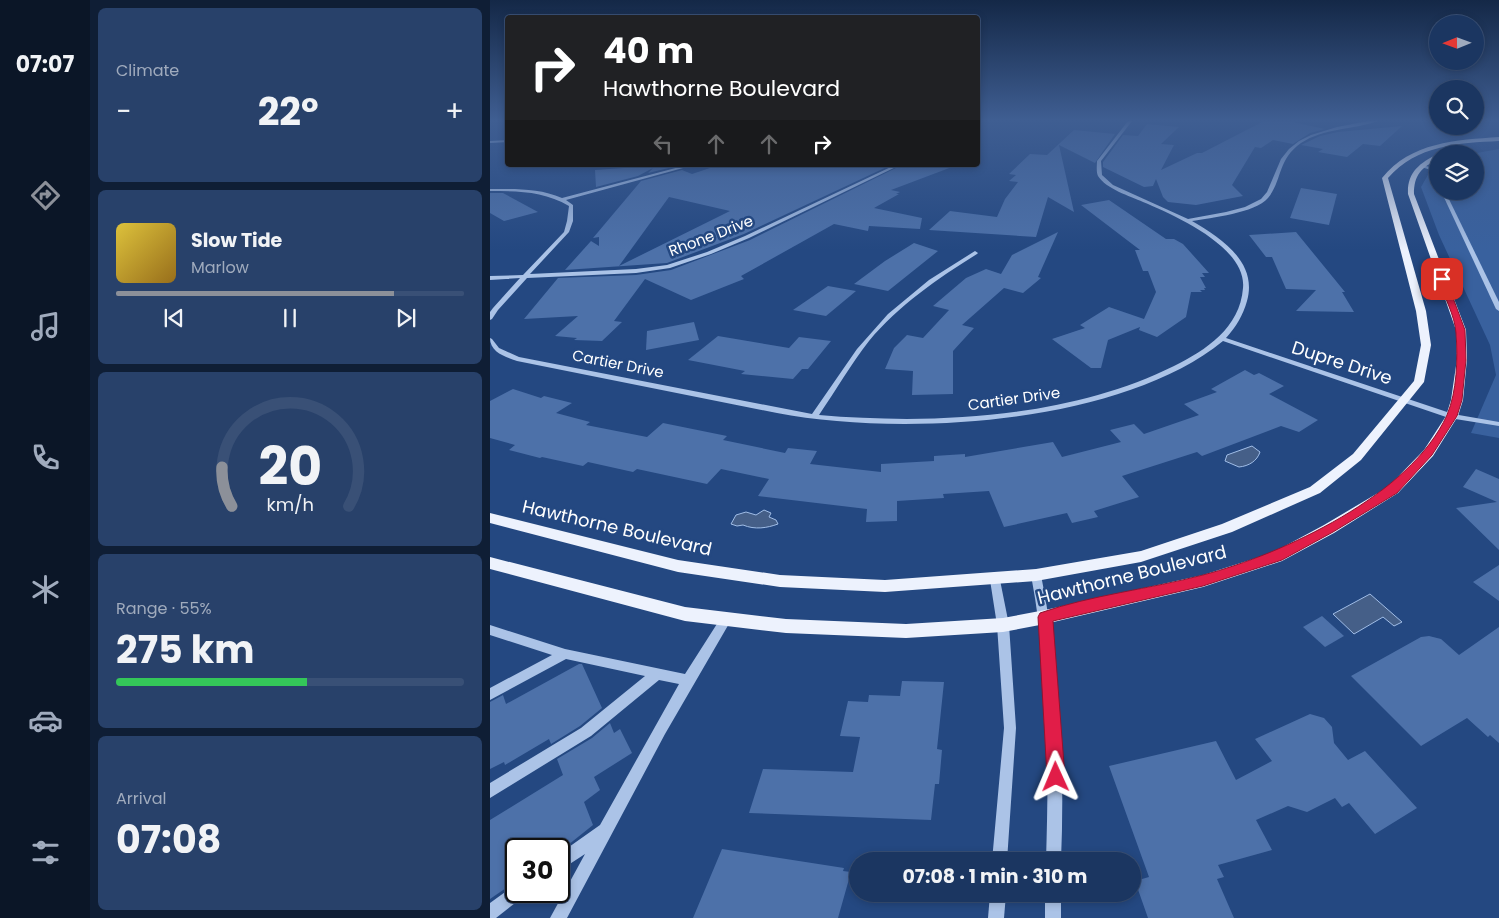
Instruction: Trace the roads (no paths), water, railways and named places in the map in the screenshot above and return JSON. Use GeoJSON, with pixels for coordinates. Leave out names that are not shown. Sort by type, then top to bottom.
{"type":"FeatureCollection","features":[{"type":"Feature","properties":{"kind":"main road","name":"Hawthorne Boulevard"},"geometry":{"type":"LineString","coordinates":[[490,518],[678,566],[780,580],[885,586],[995,580],[1036,575],[1141,556],[1227,528],[1315,490],[1357,457],[1419,382],[1426,346],[1421,311],[1385,178],[1398,164]]}},
{"type":"Feature","properties":{"kind":"main road"},"geometry":{"type":"LineString","coordinates":[[1418,164],[1422,166]]}},
{"type":"Feature","properties":{"kind":"main road","name":"Hawthorne Boulevard"},"geometry":{"type":"LineString","coordinates":[[490,563],[685,614],[786,626],[906,630],[1003,625],[1045,617],[1203,580],[1277,557],[1329,529],[1393,490],[1428,453],[1452,416],[1457,400],[1462,360],[1461,330],[1412,194],[1410,180],[1414,171],[1425,164]]}},
{"type":"Feature","properties":{"kind":"street","name":"Cartier Drive"},"geometry":{"type":"LineString","coordinates":[[490,340],[497,348],[516,359],[814,417],[886,422],[949,421],[1073,404],[1150,380],[1184,364],[1222,339],[1239,316],[1246,295],[1246,277],[1238,262],[1225,248],[1207,233],[1186,221],[1111,186],[1100,176],[1099,164]]}},
{"type":"Feature","properties":{"kind":"street"},"geometry":{"type":"LineString","coordinates":[[1186,221],[1254,205],[1265,199],[1281,164]]}},
{"type":"Feature","properties":{"kind":"street"},"geometry":{"type":"LineString","coordinates":[[1422,166],[1429,168]]}},
{"type":"Feature","properties":{"kind":"street"},"geometry":{"type":"LineString","coordinates":[[564,199],[684,167]]}},
{"type":"Feature","properties":{"kind":"street","name":"Rhone Drive"},"geometry":{"type":"LineString","coordinates":[[490,278],[636,271],[688,261],[747,237],[894,167]]}},
{"type":"Feature","properties":{"kind":"street"},"geometry":{"type":"LineString","coordinates":[[490,190],[532,191],[564,199],[571,205],[570,221],[566,232],[524,276],[495,309],[490,318]]}},
{"type":"Feature","properties":{"kind":"street"},"geometry":{"type":"LineString","coordinates":[[1447,200],[1499,310]]}},
{"type":"Feature","properties":{"kind":"street"},"geometry":{"type":"LineString","coordinates":[[814,417],[866,341],[890,314],[946,270],[975,253]]}},
{"type":"Feature","properties":{"kind":"street","name":"Dupre Drive"},"geometry":{"type":"LineString","coordinates":[[1222,339],[1452,416]]}},
{"type":"Feature","properties":{"kind":"street"},"geometry":{"type":"LineString","coordinates":[[1452,416],[1499,424]]}},
{"type":"Feature","properties":{"kind":"street"},"geometry":{"type":"LineString","coordinates":[[1036,575],[1045,617],[1056,760],[1054,852]]}},
{"type":"Feature","properties":{"kind":"street"},"geometry":{"type":"LineString","coordinates":[[995,580],[1003,625],[1010,728],[1001,852]]}},
{"type":"Feature","properties":{"kind":"street"},"geometry":{"type":"LineString","coordinates":[[558,918],[686,680],[726,619]]}},
{"type":"Feature","properties":{"kind":"street"},"geometry":{"type":"LineString","coordinates":[[490,630],[565,654],[686,680]]}},
{"type":"Feature","properties":{"kind":"street"},"geometry":{"type":"LineString","coordinates":[[490,694],[565,654]]}},
{"type":"Feature","properties":{"kind":"street"},"geometry":{"type":"LineString","coordinates":[[490,791],[586,732],[658,674]]}},
{"type":"Feature","properties":{"kind":"street"},"geometry":{"type":"LineString","coordinates":[[570,855],[607,828]]}},
{"type":"Feature","properties":{"kind":"street"},"geometry":{"type":"LineString","coordinates":[[490,912],[505,902]]}},
{"type":"Feature","properties":{"kind":"street"},"geometry":{"type":"LineString","coordinates":[[996,918],[997,902]]}},
{"type":"Feature","properties":{"kind":"street"},"geometry":{"type":"LineString","coordinates":[[1052,918],[1053,902]]}}]}
